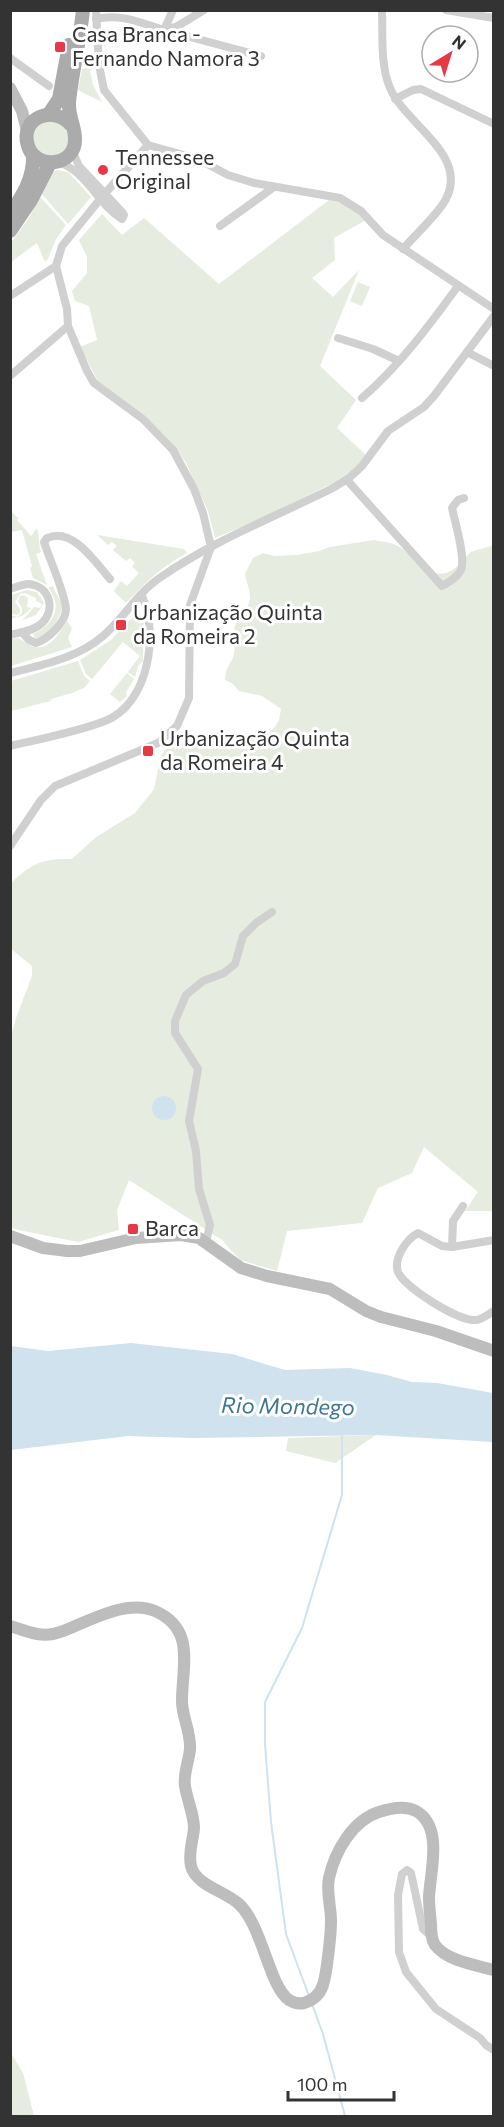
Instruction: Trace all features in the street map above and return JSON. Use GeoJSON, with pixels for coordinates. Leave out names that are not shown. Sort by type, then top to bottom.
{"type":"FeatureCollection","features":[{"type":"Feature","properties":{"kind":"main road"},"geometry":{"type":"LineString","coordinates":[[54,162],[38,159],[33,155],[28,148],[27,132],[33,121],[45,115],[59,99],[74,10]]}},
{"type":"Feature","properties":{"kind":"main road"},"geometry":{"type":"LineString","coordinates":[[10,231],[54,162],[69,155],[72,150],[75,137],[71,125],[69,103],[83,10]]}},
{"type":"Feature","properties":{"kind":"main road"},"geometry":{"type":"LineString","coordinates":[[45,115],[61,116],[71,125]]}},
{"type":"Feature","properties":{"kind":"main road"},"geometry":{"type":"LineString","coordinates":[[10,214],[32,175],[33,155]]}},
{"type":"Feature","properties":{"kind":"street"},"geometry":{"type":"LineString","coordinates":[[164,30],[173,10]]}},
{"type":"Feature","properties":{"kind":"street"},"geometry":{"type":"LineString","coordinates":[[164,30],[176,27],[204,10]]}},
{"type":"Feature","properties":{"kind":"street"},"geometry":{"type":"LineString","coordinates":[[382,10],[386,77],[395,99],[405,113],[446,156],[451,182],[444,204],[403,249]]}},
{"type":"Feature","properties":{"kind":"street"},"geometry":{"type":"LineString","coordinates":[[446,10],[494,18]]}},
{"type":"Feature","properties":{"kind":"street"},"geometry":{"type":"LineString","coordinates":[[261,56],[117,16],[96,15],[99,65],[104,90],[148,145],[198,159],[228,175],[274,187],[340,198],[361,211],[383,236],[494,309]]}},
{"type":"Feature","properties":{"kind":"street"},"geometry":{"type":"LineString","coordinates":[[10,57],[49,86]]}},
{"type":"Feature","properties":{"kind":"street"},"geometry":{"type":"LineString","coordinates":[[395,99],[413,90],[421,89],[494,124]]}},
{"type":"Feature","properties":{"kind":"street"},"geometry":{"type":"LineString","coordinates":[[13,92],[30,110],[45,115]]}},
{"type":"Feature","properties":{"kind":"street"},"geometry":{"type":"LineString","coordinates":[[13,92],[27,132]]}},
{"type":"Feature","properties":{"kind":"street"},"geometry":{"type":"LineString","coordinates":[[10,846],[41,800],[55,786],[158,743],[177,726],[189,698],[190,605],[211,548],[197,497],[183,465],[173,450],[143,419],[94,383],[80,360],[68,326],[67,309],[56,266],[62,246],[148,145]]}},
{"type":"Feature","properties":{"kind":"street"},"geometry":{"type":"LineString","coordinates":[[72,150],[79,166],[103,196]]}},
{"type":"Feature","properties":{"kind":"street"},"geometry":{"type":"LineString","coordinates":[[54,162],[66,164],[103,196]]}},
{"type":"Feature","properties":{"kind":"street"},"geometry":{"type":"LineString","coordinates":[[220,226],[274,187]]}},
{"type":"Feature","properties":{"kind":"street"},"geometry":{"type":"LineString","coordinates":[[10,296],[56,266]]}},
{"type":"Feature","properties":{"kind":"street"},"geometry":{"type":"LineString","coordinates":[[362,398],[399,362],[458,286]]}},
{"type":"Feature","properties":{"kind":"street"},"geometry":{"type":"LineString","coordinates":[[10,674],[89,647],[104,635],[158,579],[211,548],[346,480],[362,466],[388,431],[424,407],[434,396],[494,316]]}},
{"type":"Feature","properties":{"kind":"street"},"geometry":{"type":"LineString","coordinates":[[10,376],[68,326]]}},
{"type":"Feature","properties":{"kind":"street"},"geometry":{"type":"LineString","coordinates":[[338,338],[399,362]]}},
{"type":"Feature","properties":{"kind":"street"},"geometry":{"type":"LineString","coordinates":[[467,352],[494,366]]}},
{"type":"Feature","properties":{"kind":"street"},"geometry":{"type":"LineString","coordinates":[[346,480],[442,585],[454,579],[461,570],[462,559],[452,508],[458,500],[464,498]]}},
{"type":"Feature","properties":{"kind":"street"},"geometry":{"type":"LineString","coordinates":[[22,632],[29,640],[36,643],[44,641],[53,634],[65,614],[63,596],[44,542],[47,537],[60,535],[69,538],[88,554],[110,579]]}},
{"type":"Feature","properties":{"kind":"street"},"geometry":{"type":"LineString","coordinates":[[10,589],[28,584],[42,590],[51,606],[46,619],[35,628],[10,635]]}},
{"type":"Feature","properties":{"kind":"street"},"geometry":{"type":"LineString","coordinates":[[10,746],[107,721],[132,698],[142,683],[149,659],[150,624],[148,609],[142,596]]}},
{"type":"Feature","properties":{"kind":"street"},"geometry":{"type":"LineString","coordinates":[[206,1242],[210,1226],[199,1189],[196,1151],[189,1121],[198,1069],[175,1033],[176,1021],[186,995],[203,981],[224,973],[235,964],[243,936],[272,912]]}},
{"type":"Feature","properties":{"kind":"street"},"geometry":{"type":"LineString","coordinates":[[452,1247],[453,1221],[463,1206]]}},
{"type":"Feature","properties":{"kind":"street"},"geometry":{"type":"LineString","coordinates":[[494,1240],[452,1247],[442,1246],[418,1233],[405,1243],[397,1265],[398,1272],[411,1286],[445,1310],[458,1316],[477,1320],[494,1311]]}},
{"type":"Feature","properties":{"kind":"street"},"geometry":{"type":"LineString","coordinates":[[10,1236],[43,1248],[67,1251],[80,1251],[136,1238],[182,1235],[199,1238],[241,1268],[267,1276],[330,1289],[366,1311],[381,1317],[436,1331],[494,1351]]}},
{"type":"Feature","properties":{"kind":"street"},"geometry":{"type":"LineString","coordinates":[[10,1626],[38,1634],[56,1634],[113,1612],[137,1607],[157,1612],[177,1627],[182,1636],[184,1652],[182,1704],[190,1740],[184,1785],[194,1829],[190,1863],[198,1879],[226,1894],[241,1906],[260,1938],[279,1988],[286,1998],[300,2004],[314,1999],[319,1992],[323,1984],[331,1921],[329,1878],[343,1845],[356,1825],[368,1816],[386,1810],[417,1811],[428,1824],[434,1852],[429,1897],[431,1936],[435,1945],[447,1956],[494,1970]]}},
{"type":"Feature","properties":{"kind":"street"},"geometry":{"type":"LineString","coordinates":[[431,1936],[423,1929],[411,1873],[407,1870],[402,1874],[398,1895],[399,1952],[406,1972],[436,2009],[473,2032],[494,2050]]}},
{"type":"Feature","properties":{"kind":"shaded area"},"geometry":{"type":"Polygon","coordinates":[[[92,67],[90,71],[93,85],[102,102],[78,90],[82,69],[92,67]]]}},
{"type":"Feature","properties":{"kind":"shaded area"},"geometry":{"type":"Polygon","coordinates":[[[51,121],[64,126],[69,139],[64,152],[51,157],[38,152],[33,139],[38,126],[51,121]]]}},
{"type":"Feature","properties":{"kind":"shaded area"},"geometry":{"type":"Polygon","coordinates":[[[56,170],[68,172],[91,197],[68,224],[42,194],[50,175],[56,170]]]}},
{"type":"Feature","properties":{"kind":"shaded area"},"geometry":{"type":"Polygon","coordinates":[[[40,197],[66,225],[45,262],[37,243],[11,262],[10,244],[40,197]]]}},
{"type":"Feature","properties":{"kind":"shaded area"},"geometry":{"type":"Polygon","coordinates":[[[329,200],[349,207],[366,220],[334,238],[335,260],[312,278],[333,297],[359,270],[320,366],[356,400],[337,428],[367,456],[346,475],[329,485],[258,520],[215,538],[208,511],[186,463],[176,448],[146,416],[98,381],[80,347],[97,340],[89,306],[75,301],[72,291],[87,273],[87,257],[79,240],[102,214],[122,235],[144,218],[219,284],[329,200]]]}},
{"type":"Feature","properties":{"kind":"shaded area"},"geometry":{"type":"Polygon","coordinates":[[[358,282],[370,287],[362,306],[350,301],[358,282]]]}},
{"type":"Feature","properties":{"kind":"shaded area"},"geometry":{"type":"Polygon","coordinates":[[[10,510],[31,536],[37,528],[41,552],[36,554],[47,585],[33,578],[22,530],[11,532],[10,510]]]}},
{"type":"Feature","properties":{"kind":"shaded area"},"geometry":{"type":"Polygon","coordinates":[[[97,535],[184,549],[187,553],[154,575],[126,603],[114,591],[121,581],[127,586],[139,573],[132,566],[135,563],[130,558],[126,561],[113,550],[117,546],[112,542],[108,545],[97,535]]]}},
{"type":"Feature","properties":{"kind":"shaded area"},"geometry":{"type":"Polygon","coordinates":[[[374,540],[398,546],[426,569],[439,574],[453,569],[471,552],[493,545],[493,1211],[465,1211],[478,1192],[424,1147],[412,1173],[378,1188],[362,1223],[287,1231],[277,1271],[240,1260],[222,1240],[129,1180],[117,1210],[119,1230],[78,1242],[10,1227],[10,1040],[32,976],[32,966],[11,949],[11,883],[38,863],[72,859],[96,837],[135,813],[154,789],[161,755],[168,747],[189,742],[213,743],[222,737],[232,735],[255,738],[266,735],[274,728],[279,720],[281,709],[262,696],[239,691],[232,683],[225,680],[234,654],[235,626],[249,602],[250,594],[245,574],[253,558],[263,553],[274,556],[297,555],[374,540]]]}},
{"type":"Feature","properties":{"kind":"shaded area"},"geometry":{"type":"Polygon","coordinates":[[[53,586],[62,605],[61,612],[49,631],[35,638],[33,634],[46,626],[54,615],[55,602],[48,588],[53,586]]]}},
{"type":"Feature","properties":{"kind":"shaded area"},"geometry":{"type":"Polygon","coordinates":[[[27,590],[37,592],[44,603],[36,615],[23,620],[34,607],[40,608],[42,604],[25,593],[20,594],[15,602],[20,613],[12,614],[11,595],[27,590]]]}},
{"type":"Feature","properties":{"kind":"shaded area"},"geometry":{"type":"Polygon","coordinates":[[[24,595],[28,598],[27,607],[31,608],[22,616],[17,617],[22,613],[18,601],[20,596],[24,595]]]}},
{"type":"Feature","properties":{"kind":"shaded area"},"geometry":{"type":"Polygon","coordinates":[[[137,613],[144,616],[143,661],[138,666],[135,677],[128,672],[140,656],[123,642],[92,679],[86,674],[80,660],[111,640],[137,613]]]}},
{"type":"Feature","properties":{"kind":"shaded area"},"geometry":{"type":"Polygon","coordinates":[[[67,621],[72,628],[68,638],[72,647],[11,666],[11,639],[18,638],[35,647],[45,646],[54,639],[67,621]]]}},
{"type":"Feature","properties":{"kind":"shaded area"},"geometry":{"type":"Polygon","coordinates":[[[78,661],[84,676],[90,681],[84,688],[51,699],[51,701],[11,711],[11,681],[78,661]]]}},
{"type":"Feature","properties":{"kind":"shaded area"},"geometry":{"type":"Polygon","coordinates":[[[127,673],[134,679],[126,692],[127,696],[120,702],[110,694],[127,673]]]}},
{"type":"Feature","properties":{"kind":"shaded area"},"geometry":{"type":"Polygon","coordinates":[[[376,1435],[335,1463],[286,1451],[288,1438],[376,1435]]]}},
{"type":"Feature","properties":{"kind":"shaded area"},"geometry":{"type":"Polygon","coordinates":[[[11,2053],[23,2073],[34,2116],[11,2116],[11,2053]]]}},
{"type":"Feature","properties":{"kind":"water"},"geometry":{"type":"Polygon","coordinates":[[[159,1096],[169,1096],[176,1103],[176,1113],[169,1120],[159,1120],[152,1113],[152,1103],[159,1096]]]}},
{"type":"Feature","properties":{"kind":"water","name":"Rio Mondego"},"geometry":{"type":"Polygon","coordinates":[[[131,1343],[232,1354],[285,1370],[350,1368],[412,1382],[437,1383],[493,1393],[493,1442],[376,1435],[192,1438],[128,1436],[11,1450],[11,1346],[48,1351],[131,1343]]]}},
{"type":"Feature","properties":{"kind":"waterway"},"geometry":{"type":"LineString","coordinates":[[309,1996],[286,1934],[271,1822],[265,1744],[265,1702],[302,1628],[342,1495],[342,1433]]}},
{"type":"Feature","properties":{"kind":"waterway"},"geometry":{"type":"LineString","coordinates":[[312,2004],[323,2034],[345,2116]]}},
{"type":"Feature","properties":{"kind":"place","name":"Casa Branca - Fernando Namora 3"},"geometry":{"type":"Point","coordinates":[60,47]}},
{"type":"Feature","properties":{"kind":"place","name":"Tennessee Original"},"geometry":{"type":"Point","coordinates":[103,170]}},
{"type":"Feature","properties":{"kind":"place","name":"Urbanização Quinta da Romeira 2"},"geometry":{"type":"Point","coordinates":[121,625]}},
{"type":"Feature","properties":{"kind":"place","name":"Urbanização Quinta da Romeira 4"},"geometry":{"type":"Point","coordinates":[148,751]}},
{"type":"Feature","properties":{"kind":"place","name":"Barca"},"geometry":{"type":"Point","coordinates":[133,1229]}}]}
